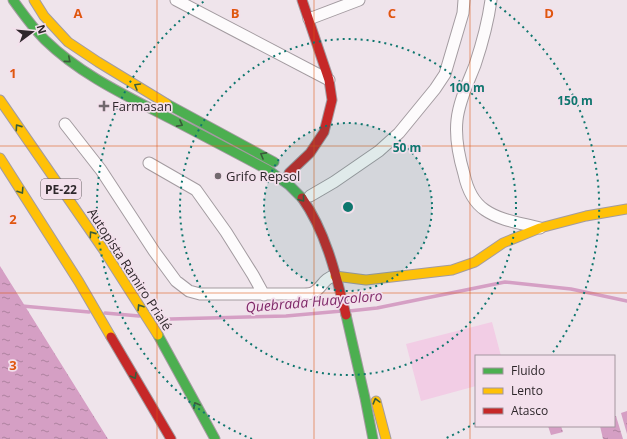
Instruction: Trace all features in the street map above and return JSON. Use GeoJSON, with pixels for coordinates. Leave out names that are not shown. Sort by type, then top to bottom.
{"type":"FeatureCollection","features":[{"type":"Feature","properties":{"kind":"main road"},"geometry":{"type":"LineString","coordinates":[[13,0],[36,31],[53,48],[97,81],[268,170],[288,185],[305,203],[318,227],[338,276]]}},
{"type":"Feature","properties":{"kind":"main road"},"geometry":{"type":"LineString","coordinates":[[34,0],[44,16],[68,42],[126,80],[268,158],[289,173],[310,196],[327,229],[356,343],[386,439]]}},
{"type":"Feature","properties":{"kind":"main road"},"geometry":{"type":"LineString","coordinates":[[289,173],[310,153],[324,132],[332,100],[329,80],[302,0]]}},
{"type":"Feature","properties":{"kind":"main road","name":"Autopista Ramiro Prialé"},"geometry":{"type":"LineString","coordinates":[[0,100],[121,278],[159,337],[215,439]]}},
{"type":"Feature","properties":{"kind":"main road","name":"PE-22"},"geometry":{"type":"LineString","coordinates":[[0,158],[79,282],[171,439]]}},
{"type":"Feature","properties":{"kind":"main road"},"geometry":{"type":"LineString","coordinates":[[338,276],[366,280],[452,270],[475,262],[503,243],[540,228],[586,216],[627,209]]}},
{"type":"Feature","properties":{"kind":"main road"},"geometry":{"type":"LineString","coordinates":[[356,343],[370,414],[373,439]]}},
{"type":"Feature","properties":{"kind":"street"},"geometry":{"type":"LineString","coordinates":[[176,0],[329,80]]}},
{"type":"Feature","properties":{"kind":"street"},"geometry":{"type":"LineString","coordinates":[[309,19],[359,0]]}},
{"type":"Feature","properties":{"kind":"street"},"geometry":{"type":"LineString","coordinates":[[310,196],[334,182],[379,151],[399,133],[431,95],[445,74],[463,13],[464,0]]}},
{"type":"Feature","properties":{"kind":"street"},"geometry":{"type":"LineString","coordinates":[[491,0],[484,35],[461,100],[457,120],[458,152],[465,180],[472,197],[484,209],[498,217],[540,228]]}},
{"type":"Feature","properties":{"kind":"street"},"geometry":{"type":"LineString","coordinates":[[65,124],[101,170],[154,251],[180,285],[189,291],[200,294],[264,295],[311,293],[315,292],[321,284],[330,277],[338,276]]}},
{"type":"Feature","properties":{"kind":"street"},"geometry":{"type":"LineString","coordinates":[[149,163],[196,190],[230,238],[264,295]]}},
{"type":"Feature","properties":{"kind":"shaded area"},"geometry":{"type":"Polygon","coordinates":[[[492,322],[501,355],[475,355],[475,386],[421,401],[406,344],[492,322]]]}},
{"type":"Feature","properties":{"kind":"water"},"geometry":{"type":"Polygon","coordinates":[[[0,266],[108,439],[0,439],[0,266]]]}},
{"type":"Feature","properties":{"kind":"water"},"geometry":{"type":"Polygon","coordinates":[[[627,411],[627,434],[621,413],[627,411]]]}},
{"type":"Feature","properties":{"kind":"water"},"geometry":{"type":"Polygon","coordinates":[[[616,416],[623,439],[603,439],[600,427],[615,427],[616,416]]]}},
{"type":"Feature","properties":{"kind":"water"},"geometry":{"type":"Polygon","coordinates":[[[548,427],[561,427],[563,432],[551,435],[548,427]]]}},
{"type":"Feature","properties":{"kind":"waterway","name":"Quebrada Huaycoloro"},"geometry":{"type":"LineString","coordinates":[[349,311],[377,308],[505,282],[571,289],[627,301]]}},
{"type":"Feature","properties":{"kind":"waterway","name":"Quebrada Huaycoloro"},"geometry":{"type":"LineString","coordinates":[[22,306],[89,312]]}},
{"type":"Feature","properties":{"kind":"waterway","name":"Quebrada Huaycoloro"},"geometry":{"type":"LineString","coordinates":[[155,318],[171,319],[286,316],[342,311]]}},
{"type":"Feature","properties":{"kind":"waterway","name":"Quebrada Huaycoloro"},"geometry":{"type":"LineString","coordinates":[[105,313],[139,316]]}},
{"type":"Feature","properties":{"kind":"traffic: fast"},"geometry":{"type":"LineString","coordinates":[[13,0],[28,21],[45,40],[74,64],[121,93],[268,170],[289,185],[302,198]]}},
{"type":"Feature","properties":{"kind":"traffic: fast"},"geometry":{"type":"LineString","coordinates":[[167,104],[274,162]]}},
{"type":"Feature","properties":{"kind":"traffic: fast"},"geometry":{"type":"LineString","coordinates":[[346,315],[373,439]]}},
{"type":"Feature","properties":{"kind":"traffic: fast"},"geometry":{"type":"LineString","coordinates":[[158,335],[215,439]]}},
{"type":"Feature","properties":{"kind":"traffic: slow"},"geometry":{"type":"LineString","coordinates":[[34,0],[44,16],[68,42],[167,104]]}},
{"type":"Feature","properties":{"kind":"traffic: slow"},"geometry":{"type":"LineString","coordinates":[[0,100],[103,249],[158,335]]}},
{"type":"Feature","properties":{"kind":"traffic: slow"},"geometry":{"type":"LineString","coordinates":[[0,158],[79,282],[111,337]]}},
{"type":"Feature","properties":{"kind":"traffic: slow"},"geometry":{"type":"LineString","coordinates":[[335,276],[366,280],[452,270],[475,262],[503,243],[540,228],[586,216],[627,209]]}},
{"type":"Feature","properties":{"kind":"traffic: slow"},"geometry":{"type":"LineString","coordinates":[[376,401],[386,439]]}},
{"type":"Feature","properties":{"kind":"traffic: jam"},"geometry":{"type":"LineString","coordinates":[[289,173],[310,153],[324,132],[332,100],[329,80],[302,0]]}},
{"type":"Feature","properties":{"kind":"traffic: jam"},"geometry":{"type":"LineString","coordinates":[[302,198],[318,225],[324,239],[334,269],[346,315]]}},
{"type":"Feature","properties":{"kind":"traffic: jam"},"geometry":{"type":"LineString","coordinates":[[111,337],[171,439]]}},
{"type":"Feature","properties":{"kind":"place","name":"Farmasan"},"geometry":{"type":"Point","coordinates":[104,106]}},
{"type":"Feature","properties":{"kind":"place","name":"Grifo Repsol"},"geometry":{"type":"Point","coordinates":[218,176]}}]}
